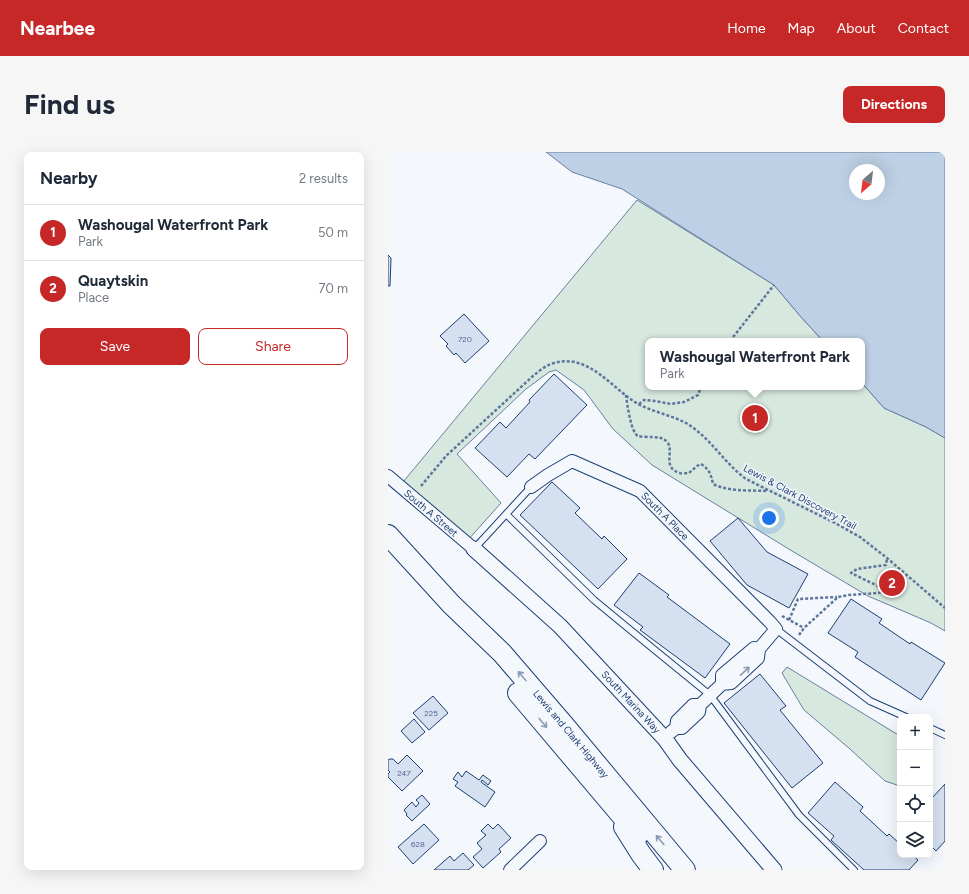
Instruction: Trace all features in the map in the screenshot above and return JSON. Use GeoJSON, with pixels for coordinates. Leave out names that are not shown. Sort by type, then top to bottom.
{"type":"FeatureCollection","features":[{"type":"Feature","properties":{"kind":"highway","name":"Lewis and Clark Highway"},"geometry":{"type":"LineString","coordinates":[[388,536],[451,604],[502,653],[685,870]]}},
{"type":"Feature","properties":{"kind":"highway","name":"Lewis and Clark Highway"},"geometry":{"type":"LineString","coordinates":[[451,604],[492,661],[668,870]]}},
{"type":"Feature","properties":{"kind":"highway"},"geometry":{"type":"LineString","coordinates":[[611,804],[641,854],[653,870]]}},
{"type":"Feature","properties":{"kind":"street","name":"South A Place"},"geometry":{"type":"LineString","coordinates":[[530,487],[572,461],[640,491],[776,629]]}},
{"type":"Feature","properties":{"kind":"street","name":"South A Street"},"geometry":{"type":"LineString","coordinates":[[388,476],[474,549]]}},
{"type":"Feature","properties":{"kind":"street","name":"South Marina Way"},"geometry":{"type":"LineString","coordinates":[[474,549],[560,626],[664,739],[680,760],[774,870]]}},
{"type":"Feature","properties":{"kind":"street"},"geometry":{"type":"LineString","coordinates":[[664,739],[676,728],[677,721],[693,705],[700,705],[722,684],[722,675],[754,648],[759,649],[776,629]]}},
{"type":"Feature","properties":{"kind":"street"},"geometry":{"type":"LineString","coordinates":[[510,870],[540,841]]}},
{"type":"Feature","properties":{"kind":"lane"},"geometry":{"type":"LineString","coordinates":[[474,549],[530,487]]}},
{"type":"Feature","properties":{"kind":"lane"},"geometry":{"type":"LineString","coordinates":[[506,514],[594,600],[710,695],[799,815],[854,870]]}},
{"type":"Feature","properties":{"kind":"lane"},"geometry":{"type":"LineString","coordinates":[[776,629],[870,701],[899,714]]}},
{"type":"Feature","properties":{"kind":"lane"},"geometry":{"type":"LineString","coordinates":[[933,729],[945,735]]}},
{"type":"Feature","properties":{"kind":"path"},"geometry":{"type":"LineString","coordinates":[[732,338],[774,285]]}},
{"type":"Feature","properties":{"kind":"path","name":"Lewis & Clark Discovery Trail"},"geometry":{"type":"LineString","coordinates":[[421,486],[446,456],[533,376],[553,363],[566,361],[588,366],[638,404],[686,423],[708,441],[736,472],[746,479],[860,537],[945,608]]}},
{"type":"Feature","properties":{"kind":"path"},"geometry":{"type":"LineString","coordinates":[[638,404],[644,400],[671,404],[684,402],[698,395],[700,390]]}},
{"type":"Feature","properties":{"kind":"path"},"geometry":{"type":"LineString","coordinates":[[626,395],[627,410],[634,433],[638,436],[661,437],[668,443],[670,448],[669,460],[673,469],[680,473],[689,473],[701,464],[706,468],[713,484],[720,487],[768,491]]}},
{"type":"Feature","properties":{"kind":"path"},"geometry":{"type":"LineString","coordinates":[[789,620],[798,599],[838,597],[888,591],[851,573],[857,569],[886,565],[887,558]]}},
{"type":"Feature","properties":{"kind":"path"},"geometry":{"type":"LineString","coordinates":[[794,642],[804,628],[838,597]]}},
{"type":"Feature","properties":{"kind":"shaded area"},"geometry":{"type":"Polygon","coordinates":[[[637,200],[774,285],[820,338],[645,338],[645,390],[865,390],[865,386],[884,408],[926,427],[945,438],[945,631],[931,623],[868,596],[652,465],[613,429],[584,390],[556,370],[549,372],[526,389],[457,454],[501,503],[467,541],[403,482],[637,200]]]}},
{"type":"Feature","properties":{"kind":"shaded area"},"geometry":{"type":"Polygon","coordinates":[[[787,667],[897,734],[897,785],[885,781],[804,710],[782,673],[787,667]]]}},
{"type":"Feature","properties":{"kind":"water"},"geometry":{"type":"Polygon","coordinates":[[[546,152],[945,152],[945,438],[926,427],[884,408],[865,386],[865,338],[820,338],[774,285],[622,189],[572,172],[546,152]]]}},
{"type":"Feature","properties":{"kind":"building"},"geometry":{"type":"Polygon","coordinates":[[[388,255],[391,258],[390,286],[388,286],[388,255]]]}},
{"type":"Feature","properties":{"kind":"building"},"geometry":{"type":"Polygon","coordinates":[[[464,314],[489,341],[465,363],[456,353],[454,355],[446,346],[448,344],[440,336],[464,314]]]}},
{"type":"Feature","properties":{"kind":"building"},"geometry":{"type":"Polygon","coordinates":[[[554,374],[587,405],[535,459],[529,454],[507,477],[475,448],[500,422],[506,428],[530,402],[529,400],[554,374]]]}},
{"type":"Feature","properties":{"kind":"building"},"geometry":{"type":"Polygon","coordinates":[[[552,482],[580,508],[575,513],[602,539],[604,536],[627,559],[598,589],[520,515],[552,482]]]}},
{"type":"Feature","properties":{"kind":"building"},"geometry":{"type":"Polygon","coordinates":[[[738,518],[767,552],[808,574],[789,608],[747,585],[710,541],[738,518]]]}},
{"type":"Feature","properties":{"kind":"building"},"geometry":{"type":"Polygon","coordinates":[[[639,573],[669,595],[667,597],[730,644],[705,678],[640,630],[643,627],[614,605],[639,573]]]}},
{"type":"Feature","properties":{"kind":"building"},"geometry":{"type":"Polygon","coordinates":[[[851,599],[882,619],[879,623],[910,644],[911,642],[945,663],[921,700],[855,657],[858,652],[828,633],[851,599]]]}},
{"type":"Feature","properties":{"kind":"building"},"geometry":{"type":"Polygon","coordinates":[[[760,674],[786,706],[780,710],[823,763],[792,788],[724,703],[760,674]]]}},
{"type":"Feature","properties":{"kind":"building"},"geometry":{"type":"Polygon","coordinates":[[[433,696],[448,713],[429,730],[413,713],[433,696]]]}},
{"type":"Feature","properties":{"kind":"building"},"geometry":{"type":"Polygon","coordinates":[[[414,719],[425,732],[412,743],[401,731],[414,719]]]}},
{"type":"Feature","properties":{"kind":"building"},"geometry":{"type":"Polygon","coordinates":[[[407,755],[423,771],[402,791],[388,777],[390,772],[388,770],[388,760],[393,759],[398,764],[407,755]]]}},
{"type":"Feature","properties":{"kind":"building"},"geometry":{"type":"Polygon","coordinates":[[[466,771],[479,780],[483,775],[491,781],[488,785],[482,780],[481,782],[495,792],[485,807],[455,786],[458,782],[453,779],[458,772],[462,777],[466,771]]]}},
{"type":"Feature","properties":{"kind":"building"},"geometry":{"type":"Polygon","coordinates":[[[835,782],[863,807],[860,811],[887,836],[889,834],[897,841],[897,858],[916,858],[918,860],[909,870],[864,870],[831,840],[834,836],[808,813],[835,782]]]}},
{"type":"Feature","properties":{"kind":"building"},"geometry":{"type":"Polygon","coordinates":[[[945,784],[945,841],[936,851],[933,848],[933,797],[945,784]]]}},
{"type":"Feature","properties":{"kind":"building"},"geometry":{"type":"Polygon","coordinates":[[[422,795],[430,804],[412,821],[406,815],[407,814],[404,810],[412,802],[416,807],[419,803],[416,800],[422,795]]]}},
{"type":"Feature","properties":{"kind":"building"},"geometry":{"type":"Polygon","coordinates":[[[424,824],[439,840],[413,864],[398,847],[424,824]]]}},
{"type":"Feature","properties":{"kind":"building"},"geometry":{"type":"Polygon","coordinates":[[[488,824],[493,829],[498,824],[511,838],[499,849],[501,852],[483,868],[473,857],[482,849],[477,843],[486,835],[481,831],[488,824]]]}},
{"type":"Feature","properties":{"kind":"building"},"geometry":{"type":"Polygon","coordinates":[[[463,853],[474,865],[468,870],[434,870],[450,856],[454,861],[463,853]]]}},
{"type":"Feature","properties":{"kind":"place","name":"Washougal Waterfront Park"},"geometry":{"type":"Point","coordinates":[755,418]}},
{"type":"Feature","properties":{"kind":"place","name":"Quaytskin"},"geometry":{"type":"Point","coordinates":[892,583]}}]}
